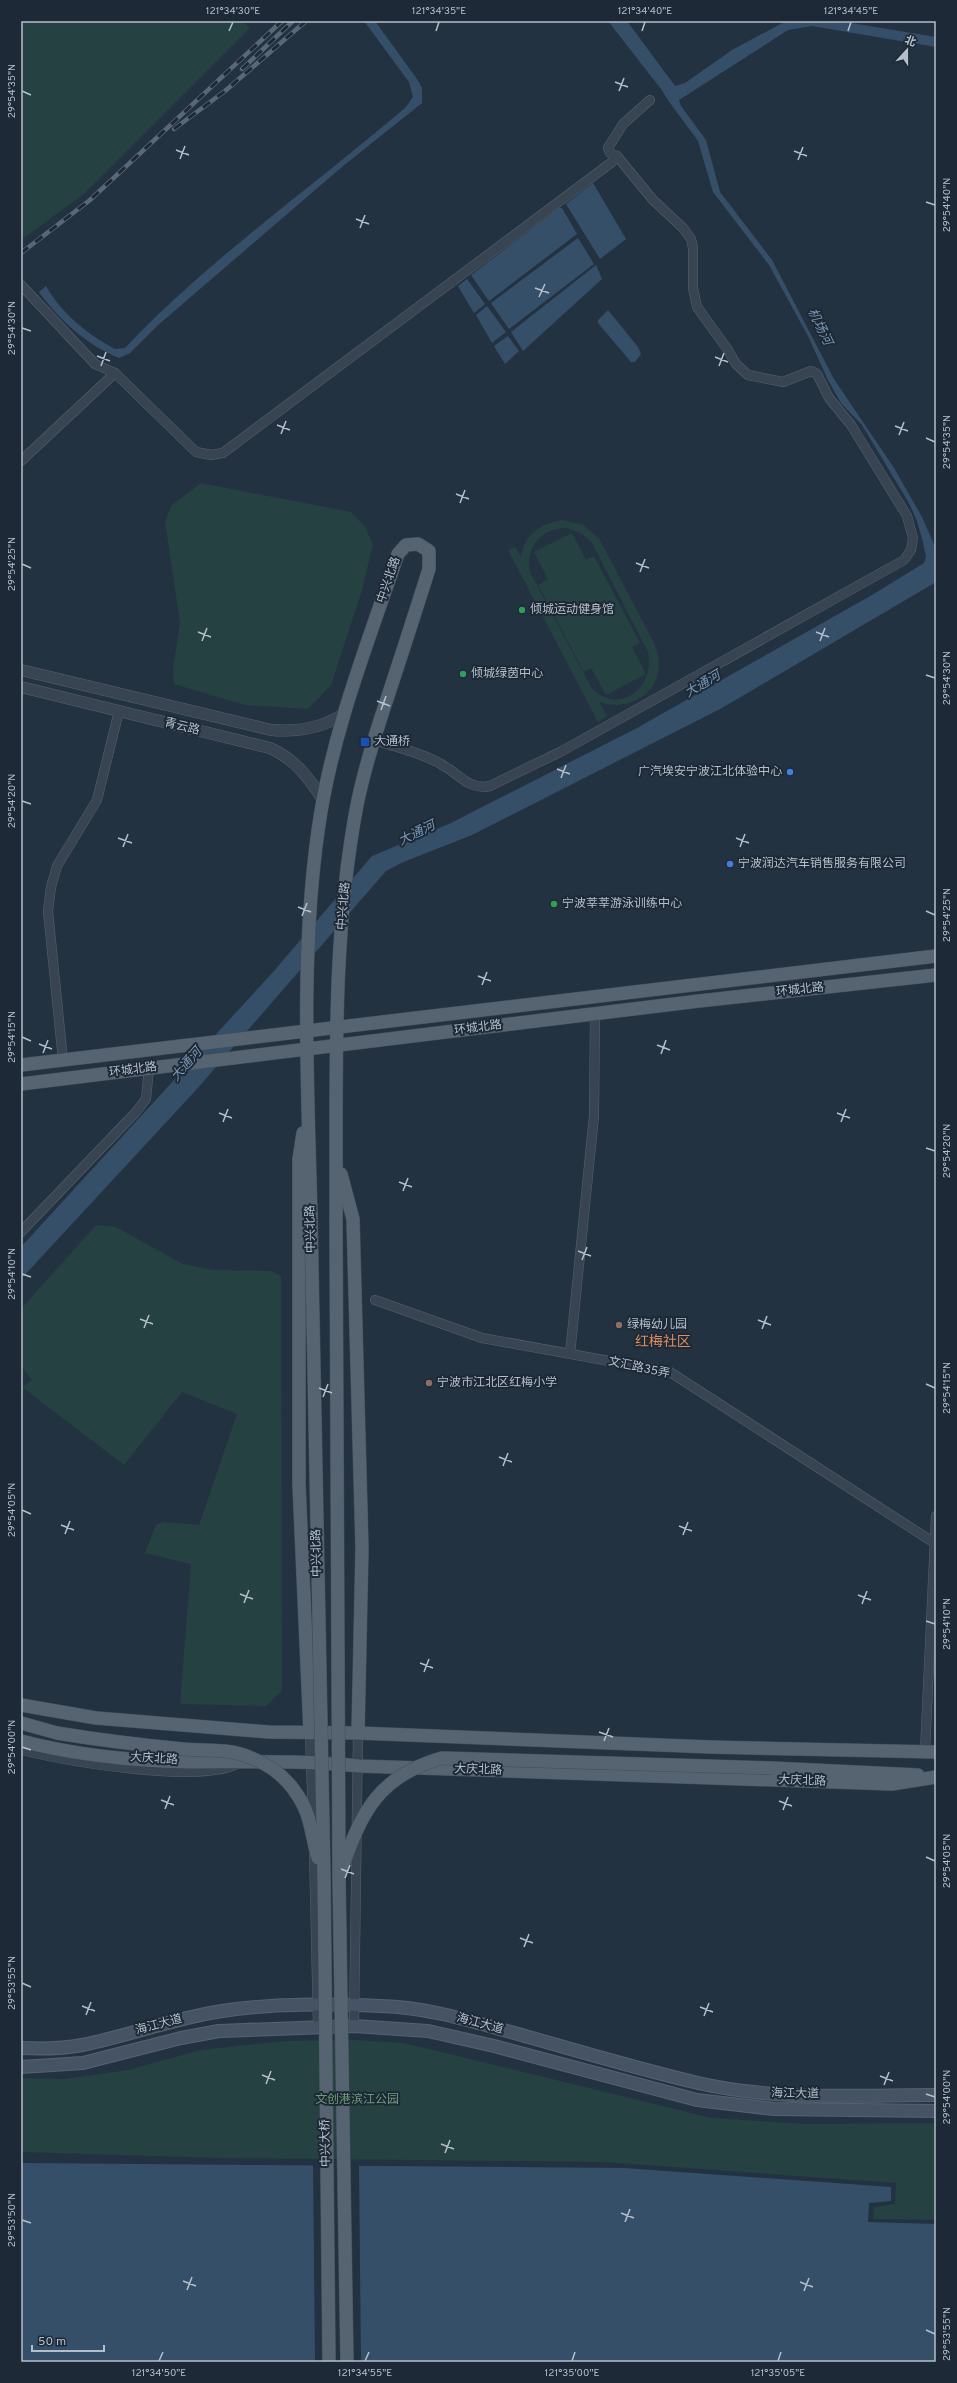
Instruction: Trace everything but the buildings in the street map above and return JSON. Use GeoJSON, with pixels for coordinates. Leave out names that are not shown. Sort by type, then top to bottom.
{"type":"FeatureCollection","features":[{"type":"Feature","properties":{"kind":"main road","name":"中兴北路"},"geometry":{"type":"LineString","coordinates":[[324,1876],[309,1103],[306,1030],[307,951],[317,838],[323,800],[342,715],[398,554],[406,545],[418,544],[429,550],[429,569],[374,740],[357,804],[349,860],[342,931],[336,1028],[339,1878]]}},
{"type":"Feature","properties":{"kind":"main road","name":"环城北路"},"geometry":{"type":"LineString","coordinates":[[21,1065],[936,956]]}},
{"type":"Feature","properties":{"kind":"main road","name":"环城北路"},"geometry":{"type":"LineString","coordinates":[[21,1084],[595,1014],[936,975]]}},
{"type":"Feature","properties":{"kind":"main road"},"geometry":{"type":"LineString","coordinates":[[309,1103],[299,1159],[299,1484],[310,1733]]}},
{"type":"Feature","properties":{"kind":"main road"},"geometry":{"type":"LineString","coordinates":[[337,1159],[353,1219],[362,1548],[358,1733]]}},
{"type":"Feature","properties":{"kind":"main road"},"geometry":{"type":"LineString","coordinates":[[21,1705],[96,1718],[269,1732],[358,1733],[711,1747],[931,1752]]}},
{"type":"Feature","properties":{"kind":"main road"},"geometry":{"type":"LineString","coordinates":[[21,1723],[57,1733],[101,1741],[225,1752],[248,1756],[270,1767],[283,1777],[304,1805],[310,1819],[314,1845],[324,1876]]}},
{"type":"Feature","properties":{"kind":"main road","name":"大庆北路"},"geometry":{"type":"LineString","coordinates":[[21,1741],[51,1749],[120,1757],[187,1762],[311,1761],[359,1766],[892,1784],[936,1776]]}},
{"type":"Feature","properties":{"kind":"main road"},"geometry":{"type":"LineString","coordinates":[[339,1878],[360,1819],[375,1797],[403,1774],[442,1758],[772,1768],[936,1776]]}},
{"type":"Feature","properties":{"kind":"main road","name":"中兴大桥"},"geometry":{"type":"LineString","coordinates":[[324,1876],[329,2362]]}},
{"type":"Feature","properties":{"kind":"main road","name":"中兴大桥"},"geometry":{"type":"LineString","coordinates":[[339,1878],[347,2362]]}},
{"type":"Feature","properties":{"kind":"main road","name":"海江大道"},"geometry":{"type":"LineString","coordinates":[[21,2048],[50,2049],[79,2046],[110,2039],[174,2020],[224,2011],[318,2005],[383,2006],[439,2014],[659,2073],[737,2090],[774,2094],[936,2096]]}},
{"type":"Feature","properties":{"kind":"main road","name":"海江大道"},"geometry":{"type":"LineString","coordinates":[[21,2067],[83,2063],[181,2038],[219,2031],[318,2026],[354,2026],[428,2031],[443,2034],[494,2046],[697,2100],[774,2109],[936,2111]]}},
{"type":"Feature","properties":{"kind":"street"},"geometry":{"type":"LineString","coordinates":[[374,740],[413,752],[447,768],[473,786],[490,786],[562,751],[904,560],[912,550],[913,538],[907,516],[851,425],[829,398],[817,374],[811,371],[783,382],[748,375],[736,364],[720,337],[697,307],[693,288],[693,248],[691,239],[683,228],[653,200],[617,156],[610,153],[608,148],[623,124],[650,100]]}},
{"type":"Feature","properties":{"kind":"street"},"geometry":{"type":"LineString","coordinates":[[21,286],[95,364],[115,373],[196,452],[211,455],[223,453],[612,162],[617,156]]}},
{"type":"Feature","properties":{"kind":"street"},"geometry":{"type":"LineString","coordinates":[[21,461],[115,373]]}},
{"type":"Feature","properties":{"kind":"street","name":"青云路"},"geometry":{"type":"LineString","coordinates":[[21,670],[271,730],[303,730],[331,722],[342,715]]}},
{"type":"Feature","properties":{"kind":"street","name":"青云路"},"geometry":{"type":"LineString","coordinates":[[21,687],[257,745],[280,753],[298,766],[323,800]]}},
{"type":"Feature","properties":{"kind":"street"},"geometry":{"type":"LineString","coordinates":[[63,1060],[48,911],[51,887],[57,866],[97,800],[119,711]]}},
{"type":"Feature","properties":{"kind":"street"},"geometry":{"type":"LineString","coordinates":[[570,1354],[594,1116],[595,1014]]}},
{"type":"Feature","properties":{"kind":"street"},"geometry":{"type":"LineString","coordinates":[[21,1232],[139,1107],[146,1098],[149,1068]]}},
{"type":"Feature","properties":{"kind":"street","name":"文汇路35弄"},"geometry":{"type":"LineString","coordinates":[[375,1300],[482,1338],[670,1372],[935,1544]]}},
{"type":"Feature","properties":{"kind":"street"},"geometry":{"type":"LineString","coordinates":[[931,1752],[936,1516]]}},
{"type":"Feature","properties":{"kind":"street"},"geometry":{"type":"LineString","coordinates":[[310,1733],[318,2026]]}},
{"type":"Feature","properties":{"kind":"street"},"geometry":{"type":"LineString","coordinates":[[354,2026],[359,1766],[358,1733]]}},
{"type":"Feature","properties":{"kind":"street"},"geometry":{"type":"LineString","coordinates":[[21,1750],[72,1761],[129,1768],[182,1771],[228,1768],[242,1762]]}},
{"type":"Feature","properties":{"kind":"green space"},"geometry":{"type":"Polygon","coordinates":[[[21,21],[242,21],[250,28],[85,193],[24,238],[21,233],[21,21]]]}},
{"type":"Feature","properties":{"kind":"green space"},"geometry":{"type":"Polygon","coordinates":[[[201,483],[351,512],[365,527],[373,544],[362,590],[331,685],[308,709],[245,705],[174,684],[173,669],[180,623],[165,521],[172,505],[201,483]]]}},
{"type":"Feature","properties":{"kind":"green space"},"geometry":{"type":"Polygon","coordinates":[[[562,520],[584,525],[600,540],[654,643],[658,657],[658,670],[655,682],[648,692],[627,704],[613,705],[599,702],[607,716],[598,722],[508,550],[515,547],[521,557],[526,542],[530,536],[541,527],[562,520]],[[566,528],[557,529],[542,536],[537,541],[530,555],[530,572],[591,687],[601,695],[612,699],[622,699],[632,695],[646,678],[649,666],[648,652],[592,543],[582,534],[566,528]]]}},
{"type":"Feature","properties":{"kind":"green space"},"geometry":{"type":"Polygon","coordinates":[[[572,533],[586,560],[594,556],[640,643],[632,647],[646,674],[606,695],[591,668],[584,672],[538,585],[548,579],[534,552],[572,533]]]}},
{"type":"Feature","properties":{"kind":"green space"},"geometry":{"type":"Polygon","coordinates":[[[96,1225],[116,1227],[183,1264],[213,1270],[271,1271],[281,1276],[282,1691],[266,1706],[180,1704],[191,1564],[145,1553],[156,1525],[163,1522],[199,1525],[237,1414],[182,1392],[124,1465],[22,1387],[32,1380],[21,1366],[21,1309],[96,1225]]]}},
{"type":"Feature","properties":{"kind":"green space","name":"文创港滨江公园"},"geometry":{"type":"Polygon","coordinates":[[[354,2040],[404,2043],[712,2118],[806,2124],[936,2123],[936,2220],[873,2219],[874,2207],[895,2204],[896,2183],[603,2162],[220,2158],[21,2152],[21,2078],[65,2079],[128,2070],[201,2050],[285,2041],[354,2040]]]}},
{"type":"Feature","properties":{"kind":"water"},"geometry":{"type":"Polygon","coordinates":[[[364,21],[375,21],[417,79],[422,88],[422,103],[343,166],[157,326],[130,353],[119,358],[107,353],[74,331],[55,312],[39,292],[46,286],[59,305],[85,330],[115,349],[125,348],[158,315],[227,253],[406,107],[413,97],[409,82],[364,21]]]}},
{"type":"Feature","properties":{"kind":"water"},"geometry":{"type":"Polygon","coordinates":[[[608,21],[627,21],[675,86],[685,83],[732,50],[786,21],[839,21],[936,37],[936,47],[812,26],[788,30],[679,100],[681,106],[706,140],[720,192],[772,260],[834,379],[894,468],[922,517],[936,549],[936,582],[722,708],[472,835],[401,863],[386,871],[196,1090],[21,1279],[21,1247],[274,971],[372,856],[451,823],[637,728],[872,595],[924,563],[926,557],[923,542],[917,521],[909,503],[862,425],[841,403],[828,380],[808,336],[769,265],[713,192],[698,141],[661,89],[608,21]]]}},
{"type":"Feature","properties":{"kind":"water"},"geometry":{"type":"Polygon","coordinates":[[[593,183],[626,239],[600,259],[566,204],[593,183]]]}},
{"type":"Feature","properties":{"kind":"water"},"geometry":{"type":"Polygon","coordinates":[[[559,208],[562,208],[577,234],[489,301],[471,275],[559,208]]]}},
{"type":"Feature","properties":{"kind":"water"},"geometry":{"type":"Polygon","coordinates":[[[578,238],[594,264],[509,329],[491,303],[578,238]]]}},
{"type":"Feature","properties":{"kind":"water"},"geometry":{"type":"Polygon","coordinates":[[[596,265],[602,279],[523,351],[511,332],[596,265]]]}},
{"type":"Feature","properties":{"kind":"water"},"geometry":{"type":"Polygon","coordinates":[[[467,279],[485,304],[474,313],[458,286],[467,279]]]}},
{"type":"Feature","properties":{"kind":"water"},"geometry":{"type":"Polygon","coordinates":[[[487,306],[506,332],[492,343],[476,315],[487,306]]]}},
{"type":"Feature","properties":{"kind":"water"},"geometry":{"type":"Polygon","coordinates":[[[608,310],[638,347],[641,354],[635,362],[631,362],[598,323],[598,320],[608,310]]]}},
{"type":"Feature","properties":{"kind":"water"},"geometry":{"type":"Polygon","coordinates":[[[508,336],[519,351],[505,364],[494,346],[508,336]]]}},
{"type":"Feature","properties":{"kind":"water"},"geometry":{"type":"Polygon","coordinates":[[[21,2163],[624,2168],[891,2187],[891,2201],[869,2203],[868,2222],[936,2224],[936,2362],[21,2362],[21,2163]]]}},
{"type":"Feature","properties":{"kind":"pier"},"geometry":{"type":"Polygon","coordinates":[[[313,2163],[359,2163],[361,2362],[315,2362],[313,2163]]]}},
{"type":"Feature","properties":{"kind":"railway"},"geometry":{"type":"LineString","coordinates":[[21,253],[90,200],[282,21]]}},
{"type":"Feature","properties":{"kind":"railway"},"geometry":{"type":"LineString","coordinates":[[242,69],[293,21]]}},
{"type":"Feature","properties":{"kind":"railway"},"geometry":{"type":"LineString","coordinates":[[174,129],[225,91],[306,21]]}},
{"type":"Feature","properties":{"kind":"place","name":"倾城运动健身馆"},"geometry":{"type":"Point","coordinates":[522,610]}},
{"type":"Feature","properties":{"kind":"place","name":"倾城绿茵中心"},"geometry":{"type":"Point","coordinates":[463,674]}},
{"type":"Feature","properties":{"kind":"place","name":"大通桥"},"geometry":{"type":"Point","coordinates":[365,742]}},
{"type":"Feature","properties":{"kind":"place","name":"广汽埃安宁波江北体验中心"},"geometry":{"type":"Point","coordinates":[790,772]}},
{"type":"Feature","properties":{"kind":"place","name":"宁波润达汽车销售服务有限公司"},"geometry":{"type":"Point","coordinates":[730,864]}},
{"type":"Feature","properties":{"kind":"place","name":"宁波莘莘游泳训练中心"},"geometry":{"type":"Point","coordinates":[554,904]}},
{"type":"Feature","properties":{"kind":"place","name":"绿梅幼儿园"},"geometry":{"type":"Point","coordinates":[619,1325]}},
{"type":"Feature","properties":{"kind":"place","name":"宁波市江北区红梅小学"},"geometry":{"type":"Point","coordinates":[429,1383]}},
{"type":"Feature","properties":{"kind":"district","name":"红梅社区"},"geometry":{"type":"Point","coordinates":[663,1342]}},
{"type":"Feature","properties":{"kind":"water label","name":"机场河"},"geometry":{"type":"Point","coordinates":[819,327]}},
{"type":"Feature","properties":{"kind":"water label","name":"大通河"},"geometry":{"type":"Point","coordinates":[703,685]}},
{"type":"Feature","properties":{"kind":"water label","name":"大通河"},"geometry":{"type":"Point","coordinates":[417,834]}},
{"type":"Feature","properties":{"kind":"water label","name":"大通河"},"geometry":{"type":"Point","coordinates":[187,1065]}}]}
